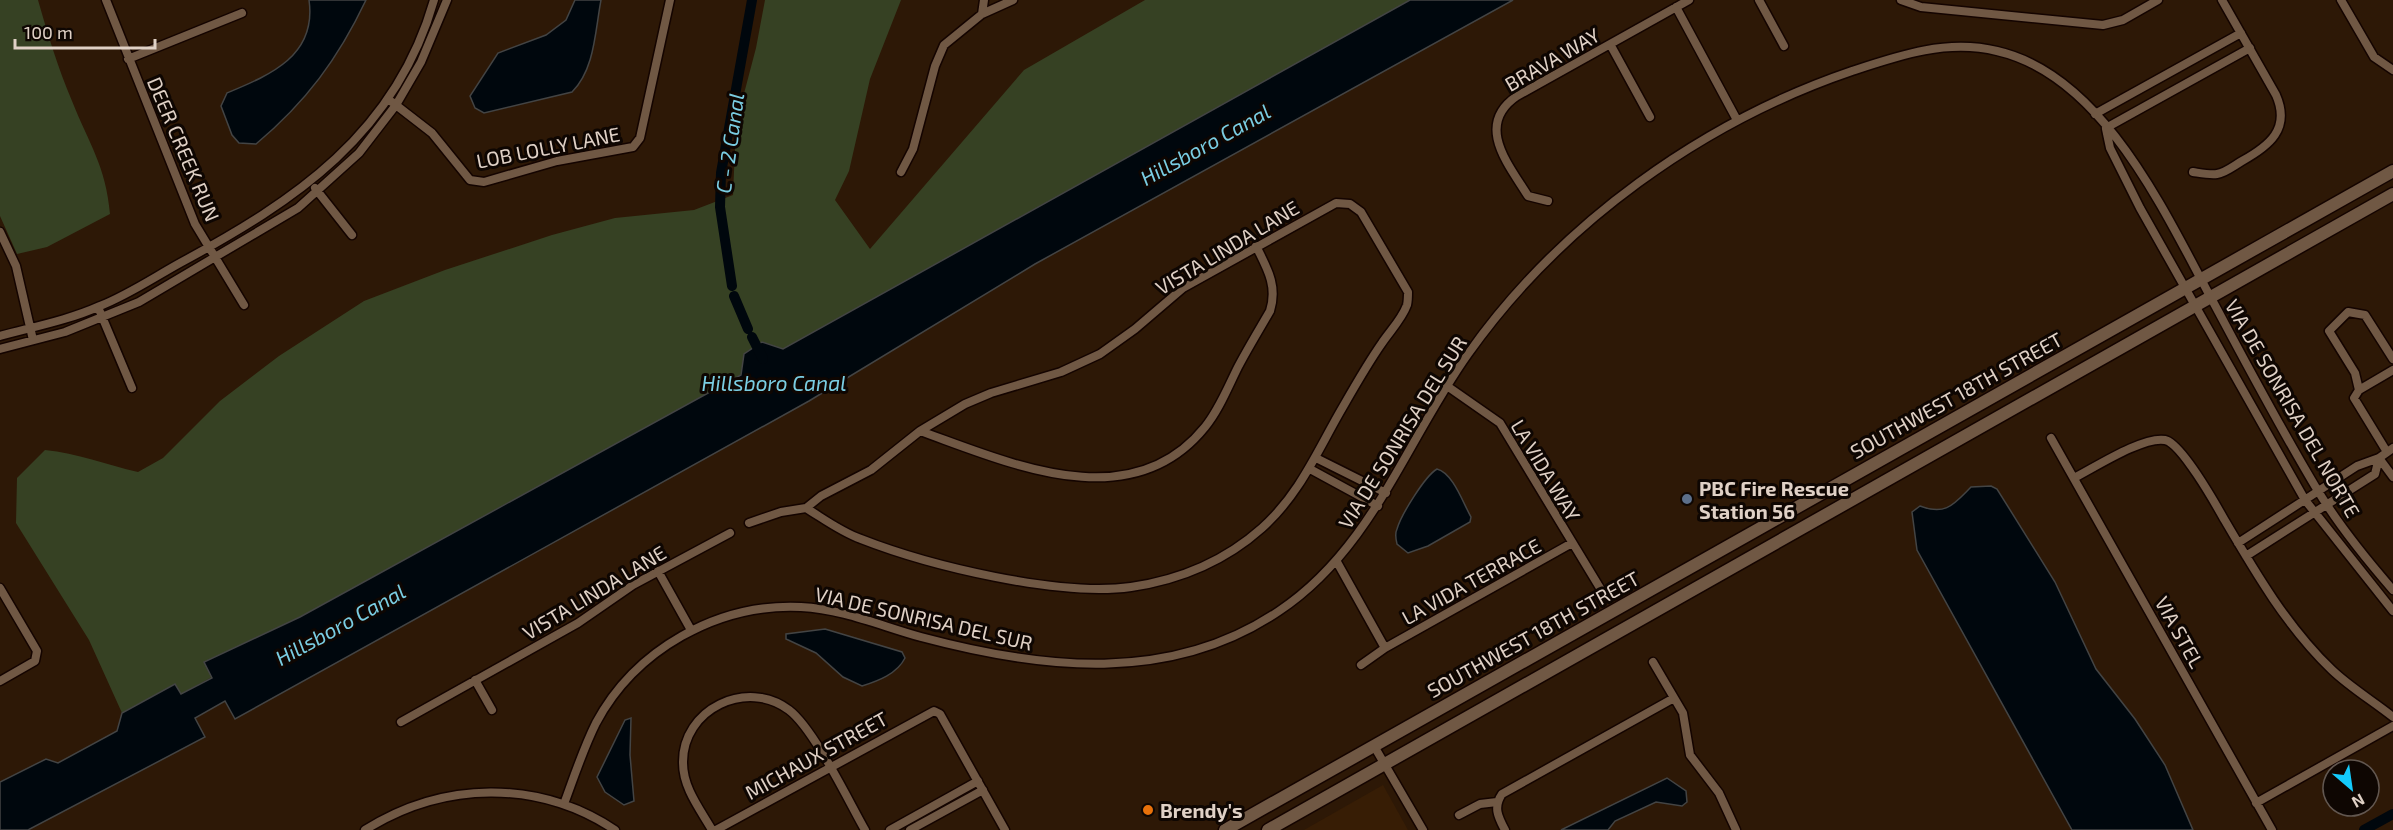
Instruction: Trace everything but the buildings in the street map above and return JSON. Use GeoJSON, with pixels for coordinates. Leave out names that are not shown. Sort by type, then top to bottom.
{"type":"FeatureCollection","features":[{"type":"Feature","properties":{"kind":"main road","name":"SOUTHWEST 18TH STREET"},"geometry":{"type":"LineString","coordinates":[[1225,830],[2393,171]]}},
{"type":"Feature","properties":{"kind":"main road","name":"SOUTHWEST 18TH STREET"},"geometry":{"type":"LineString","coordinates":[[1268,830],[2393,194]]}},
{"type":"Feature","properties":{"kind":"street","name":"DEER CREEK RUN"},"geometry":{"type":"LineString","coordinates":[[106,0],[195,224],[244,305]]}},
{"type":"Feature","properties":{"kind":"street"},"geometry":{"type":"LineString","coordinates":[[0,336],[99,307],[272,211],[311,182],[344,152],[388,98],[408,65],[434,0]]}},
{"type":"Feature","properties":{"kind":"street"},"geometry":{"type":"LineString","coordinates":[[0,349],[103,319],[139,302],[278,221],[318,191],[359,153],[396,105],[421,62],[447,0]]}},
{"type":"Feature","properties":{"kind":"street","name":"LOB LOLLY LANE"},"geometry":{"type":"LineString","coordinates":[[388,98],[432,133],[470,180],[484,182],[557,161],[633,147],[640,138],[670,0]]}},
{"type":"Feature","properties":{"kind":"street"},"geometry":{"type":"LineString","coordinates":[[982,14],[984,0]]}},
{"type":"Feature","properties":{"kind":"street"},"geometry":{"type":"LineString","coordinates":[[901,172],[913,149],[935,66],[944,45],[982,14],[1012,0]]}},
{"type":"Feature","properties":{"kind":"street","name":"BRAVA WAY"},"geometry":{"type":"LineString","coordinates":[[1548,201],[1528,196],[1501,151],[1496,138],[1498,117],[1506,105],[1516,96],[1689,0]]}},
{"type":"Feature","properties":{"kind":"street"},"geometry":{"type":"LineString","coordinates":[[1759,0],[1784,46]]}},
{"type":"Feature","properties":{"kind":"street"},"geometry":{"type":"LineString","coordinates":[[1901,0],[1921,7],[2103,25],[2117,23],[2158,0]]}},
{"type":"Feature","properties":{"kind":"street"},"geometry":{"type":"LineString","coordinates":[[2193,172],[2217,174],[2266,147],[2279,130],[2281,116],[2279,102],[2222,0]]}},
{"type":"Feature","properties":{"kind":"street"},"geometry":{"type":"LineString","coordinates":[[2341,0],[2374,57],[2393,70]]}},
{"type":"Feature","properties":{"kind":"street"},"geometry":{"type":"LineString","coordinates":[[1676,8],[1737,120]]}},
{"type":"Feature","properties":{"kind":"street"},"geometry":{"type":"LineString","coordinates":[[128,59],[242,14]]}},
{"type":"Feature","properties":{"kind":"street"},"geometry":{"type":"LineString","coordinates":[[2095,114],[2241,33]]}},
{"type":"Feature","properties":{"kind":"street"},"geometry":{"type":"LineString","coordinates":[[1610,44],[1650,117]]}},
{"type":"Feature","properties":{"kind":"street","name":"VIA DE SONRISA DEL SUR"},"geometry":{"type":"LineString","coordinates":[[564,804],[585,746],[604,709],[619,689],[647,660],[691,630],[726,616],[750,610],[800,607],[849,614],[917,636],[1002,655],[1081,665],[1133,664],[1179,656],[1246,631],[1286,607],[1337,562],[1386,493],[1431,409],[1499,314],[1577,234],[1658,170],[1737,120],[1821,83],[1883,61],[1921,50],[1957,46],[1994,50],[2035,64],[2071,88],[2120,141],[2156,197],[2201,280]]}},
{"type":"Feature","properties":{"kind":"street"},"geometry":{"type":"LineString","coordinates":[[2106,128],[2250,48]]}},
{"type":"Feature","properties":{"kind":"street","name":"VIA DE SONRISA DEL SUR"},"geometry":{"type":"LineString","coordinates":[[2106,128],[2115,158],[2185,288]]}},
{"type":"Feature","properties":{"kind":"street"},"geometry":{"type":"LineString","coordinates":[[311,182],[352,235]]}},
{"type":"Feature","properties":{"kind":"street","name":"VISTA LINDA LANE"},"geometry":{"type":"LineString","coordinates":[[749,523],[781,512],[806,508],[821,496],[871,470],[920,431],[950,412],[991,393],[1061,372],[1100,354],[1135,329],[1183,288],[1330,205],[1343,202],[1361,212],[1408,292],[1407,306],[1364,371],[1310,469],[1280,510],[1241,545],[1204,566],[1180,576],[1130,587],[1087,589],[951,567],[861,539],[806,508]]}},
{"type":"Feature","properties":{"kind":"street"},"geometry":{"type":"LineString","coordinates":[[0,232],[16,266],[33,340]]}},
{"type":"Feature","properties":{"kind":"street"},"geometry":{"type":"LineString","coordinates":[[920,431],[1018,465],[1086,477],[1112,478],[1137,473],[1170,459],[1184,449],[1207,425],[1270,311],[1274,292],[1272,279],[1256,246]]}},
{"type":"Feature","properties":{"kind":"street","name":"VIA DE SONRISA DEL NORTE"},"geometry":{"type":"LineString","coordinates":[[2201,280],[2326,504],[2393,590]]}},
{"type":"Feature","properties":{"kind":"street","name":"VIA DE SONRISA DEL NORTE"},"geometry":{"type":"LineString","coordinates":[[2185,288],[2305,500],[2393,611]]}},
{"type":"Feature","properties":{"kind":"street"},"geometry":{"type":"LineString","coordinates":[[99,307],[132,388]]}},
{"type":"Feature","properties":{"kind":"street"},"geometry":{"type":"LineString","coordinates":[[2358,390],[2355,373],[2329,331],[2332,325],[2348,312],[2365,315],[2393,359]]}},
{"type":"Feature","properties":{"kind":"street"},"geometry":{"type":"LineString","coordinates":[[2393,370],[2358,390],[2354,398],[2386,453],[2393,477]]}},
{"type":"Feature","properties":{"kind":"street","name":"LA VIDA WAY"},"geometry":{"type":"LineString","coordinates":[[1447,386],[1500,423],[1600,588]]}},
{"type":"Feature","properties":{"kind":"street","name":"VIA STEL"},"geometry":{"type":"LineString","coordinates":[[2051,438],[2272,830]]}},
{"type":"Feature","properties":{"kind":"street"},"geometry":{"type":"LineString","coordinates":[[2074,478],[2153,440],[2169,441],[2199,476],[2246,556],[2311,649],[2353,689],[2393,717]]}},
{"type":"Feature","properties":{"kind":"street"},"geometry":{"type":"LineString","coordinates":[[2238,543],[2357,465],[2386,453]]}},
{"type":"Feature","properties":{"kind":"street"},"geometry":{"type":"LineString","coordinates":[[2246,556],[2375,474],[2386,453]]}},
{"type":"Feature","properties":{"kind":"street"},"geometry":{"type":"LineString","coordinates":[[1316,458],[1386,493]]}},
{"type":"Feature","properties":{"kind":"street"},"geometry":{"type":"LineString","coordinates":[[1310,469],[1378,506]]}},
{"type":"Feature","properties":{"kind":"street","name":"VISTA LINDA LANE"},"geometry":{"type":"LineString","coordinates":[[401,722],[578,623],[619,594],[658,571],[730,533]]}},
{"type":"Feature","properties":{"kind":"street","name":"LA VIDA TERRACE"},"geometry":{"type":"LineString","coordinates":[[1361,665],[1385,648],[1572,543]]}},
{"type":"Feature","properties":{"kind":"street","name":"LA VIDA TERRACE"},"geometry":{"type":"LineString","coordinates":[[1337,562],[1385,648]]}},
{"type":"Feature","properties":{"kind":"street"},"geometry":{"type":"LineString","coordinates":[[658,571],[691,630]]}},
{"type":"Feature","properties":{"kind":"street"},"geometry":{"type":"LineString","coordinates":[[0,588],[37,651],[35,661],[0,681]]}},
{"type":"Feature","properties":{"kind":"street"},"geometry":{"type":"LineString","coordinates":[[1653,662],[1685,719],[1690,755],[1719,793],[1736,830]]}},
{"type":"Feature","properties":{"kind":"street"},"geometry":{"type":"LineString","coordinates":[[475,680],[492,710]]}},
{"type":"Feature","properties":{"kind":"street"},"geometry":{"type":"LineString","coordinates":[[714,830],[687,786],[683,758],[686,743],[694,726],[717,705],[738,697],[754,696],[783,705],[806,727],[865,830]]}},
{"type":"Feature","properties":{"kind":"street"},"geometry":{"type":"LineString","coordinates":[[1505,830],[1496,813],[1497,802],[1502,794],[1674,698]]}},
{"type":"Feature","properties":{"kind":"street","name":"MICHAUX STREET"},"geometry":{"type":"LineString","coordinates":[[714,830],[934,711],[940,714],[978,781]]}},
{"type":"Feature","properties":{"kind":"street"},"geometry":{"type":"LineString","coordinates":[[2256,803],[2393,726]]}},
{"type":"Feature","properties":{"kind":"street"},"geometry":{"type":"LineString","coordinates":[[1374,746],[1423,830]]}},
{"type":"Feature","properties":{"kind":"street"},"geometry":{"type":"LineString","coordinates":[[890,830],[978,781],[1005,830]]}},
{"type":"Feature","properties":{"kind":"street"},"geometry":{"type":"LineString","coordinates":[[910,830],[983,790]]}},
{"type":"Feature","properties":{"kind":"street"},"geometry":{"type":"LineString","coordinates":[[365,830],[405,808],[453,794],[510,792],[564,804],[615,830]]}},
{"type":"Feature","properties":{"kind":"street"},"geometry":{"type":"LineString","coordinates":[[1459,815],[1480,804],[1497,802]]}},
{"type":"Feature","properties":{"kind":"shaded area"},"geometry":{"type":"Polygon","coordinates":[[[1383,785],[1408,830],[1304,830],[1383,785]]]}},
{"type":"Feature","properties":{"kind":"green space"},"geometry":{"type":"Polygon","coordinates":[[[0,0],[38,0],[62,76],[101,168],[110,214],[47,247],[17,254],[0,216],[0,0]]]}},
{"type":"Feature","properties":{"kind":"green space"},"geometry":{"type":"Polygon","coordinates":[[[765,0],[901,0],[870,79],[849,171],[835,200],[870,249],[1024,70],[1145,0],[1410,0],[783,349],[762,342],[744,354],[741,375],[300,617],[204,662],[212,677],[181,694],[175,685],[122,713],[89,640],[16,523],[17,478],[45,450],[80,456],[138,472],[163,458],[220,401],[279,356],[364,301],[445,270],[552,235],[615,218],[694,210],[733,195],[736,124],[756,48],[765,0]]]}},
{"type":"Feature","properties":{"kind":"water"},"geometry":{"type":"Polygon","coordinates":[[[309,0],[366,0],[332,60],[305,96],[256,144],[239,143],[232,135],[221,106],[227,93],[274,70],[298,49],[306,36],[310,19],[309,0]]]}},
{"type":"Feature","properties":{"kind":"water"},"geometry":{"type":"Polygon","coordinates":[[[575,0],[601,0],[590,61],[580,83],[572,92],[484,113],[475,108],[470,96],[498,53],[546,35],[566,20],[575,0]]]}},
{"type":"Feature","properties":{"kind":"water","name":"Hillsboro Canal"},"geometry":{"type":"Polygon","coordinates":[[[1410,0],[1513,0],[1035,264],[809,401],[235,719],[225,701],[195,718],[205,737],[28,830],[0,830],[0,782],[46,759],[58,763],[117,731],[122,713],[175,684],[181,694],[212,678],[204,662],[300,617],[741,375],[744,354],[762,342],[783,349],[1410,0]]]}},
{"type":"Feature","properties":{"kind":"water"},"geometry":{"type":"Polygon","coordinates":[[[1437,469],[1453,482],[1471,517],[1470,522],[1428,546],[1408,553],[1397,544],[1396,531],[1414,496],[1426,479],[1437,469]]]}},
{"type":"Feature","properties":{"kind":"water"},"geometry":{"type":"Polygon","coordinates":[[[1991,486],[1997,489],[2055,582],[2096,669],[2135,719],[2165,765],[2193,830],[2072,830],[1917,550],[1912,512],[1920,506],[1929,509],[1943,509],[1949,507],[1971,487],[1991,486]]]}},
{"type":"Feature","properties":{"kind":"water"},"geometry":{"type":"Polygon","coordinates":[[[825,629],[902,652],[905,658],[892,673],[862,686],[843,677],[816,653],[786,639],[786,634],[825,629]]]}},
{"type":"Feature","properties":{"kind":"water"},"geometry":{"type":"Polygon","coordinates":[[[631,718],[630,755],[634,801],[624,805],[605,792],[597,777],[625,720],[631,718]]]}},
{"type":"Feature","properties":{"kind":"water"},"geometry":{"type":"Polygon","coordinates":[[[1667,778],[1686,791],[1687,802],[1682,806],[1656,802],[1615,821],[1608,830],[1561,830],[1667,778]]]}},
{"type":"Feature","properties":{"kind":"waterway","name":"C - 2 Canal"},"geometry":{"type":"LineString","coordinates":[[732,286],[720,207],[721,173],[752,0]]}},
{"type":"Feature","properties":{"kind":"waterway","name":"C - 2 Canal"},"geometry":{"type":"LineString","coordinates":[[734,296],[748,329]]}},
{"type":"Feature","properties":{"kind":"waterway"},"geometry":{"type":"LineString","coordinates":[[752,337],[763,359]]}},
{"type":"Feature","properties":{"kind":"waterway"},"geometry":{"type":"LineString","coordinates":[[2364,830],[2393,814]]}},
{"type":"Feature","properties":{"kind":"place","name":"PBC Fire Rescue Station 56"},"geometry":{"type":"Point","coordinates":[1687,499]}},
{"type":"Feature","properties":{"kind":"place","name":"Brendy's"},"geometry":{"type":"Point","coordinates":[1148,810]}}]}
